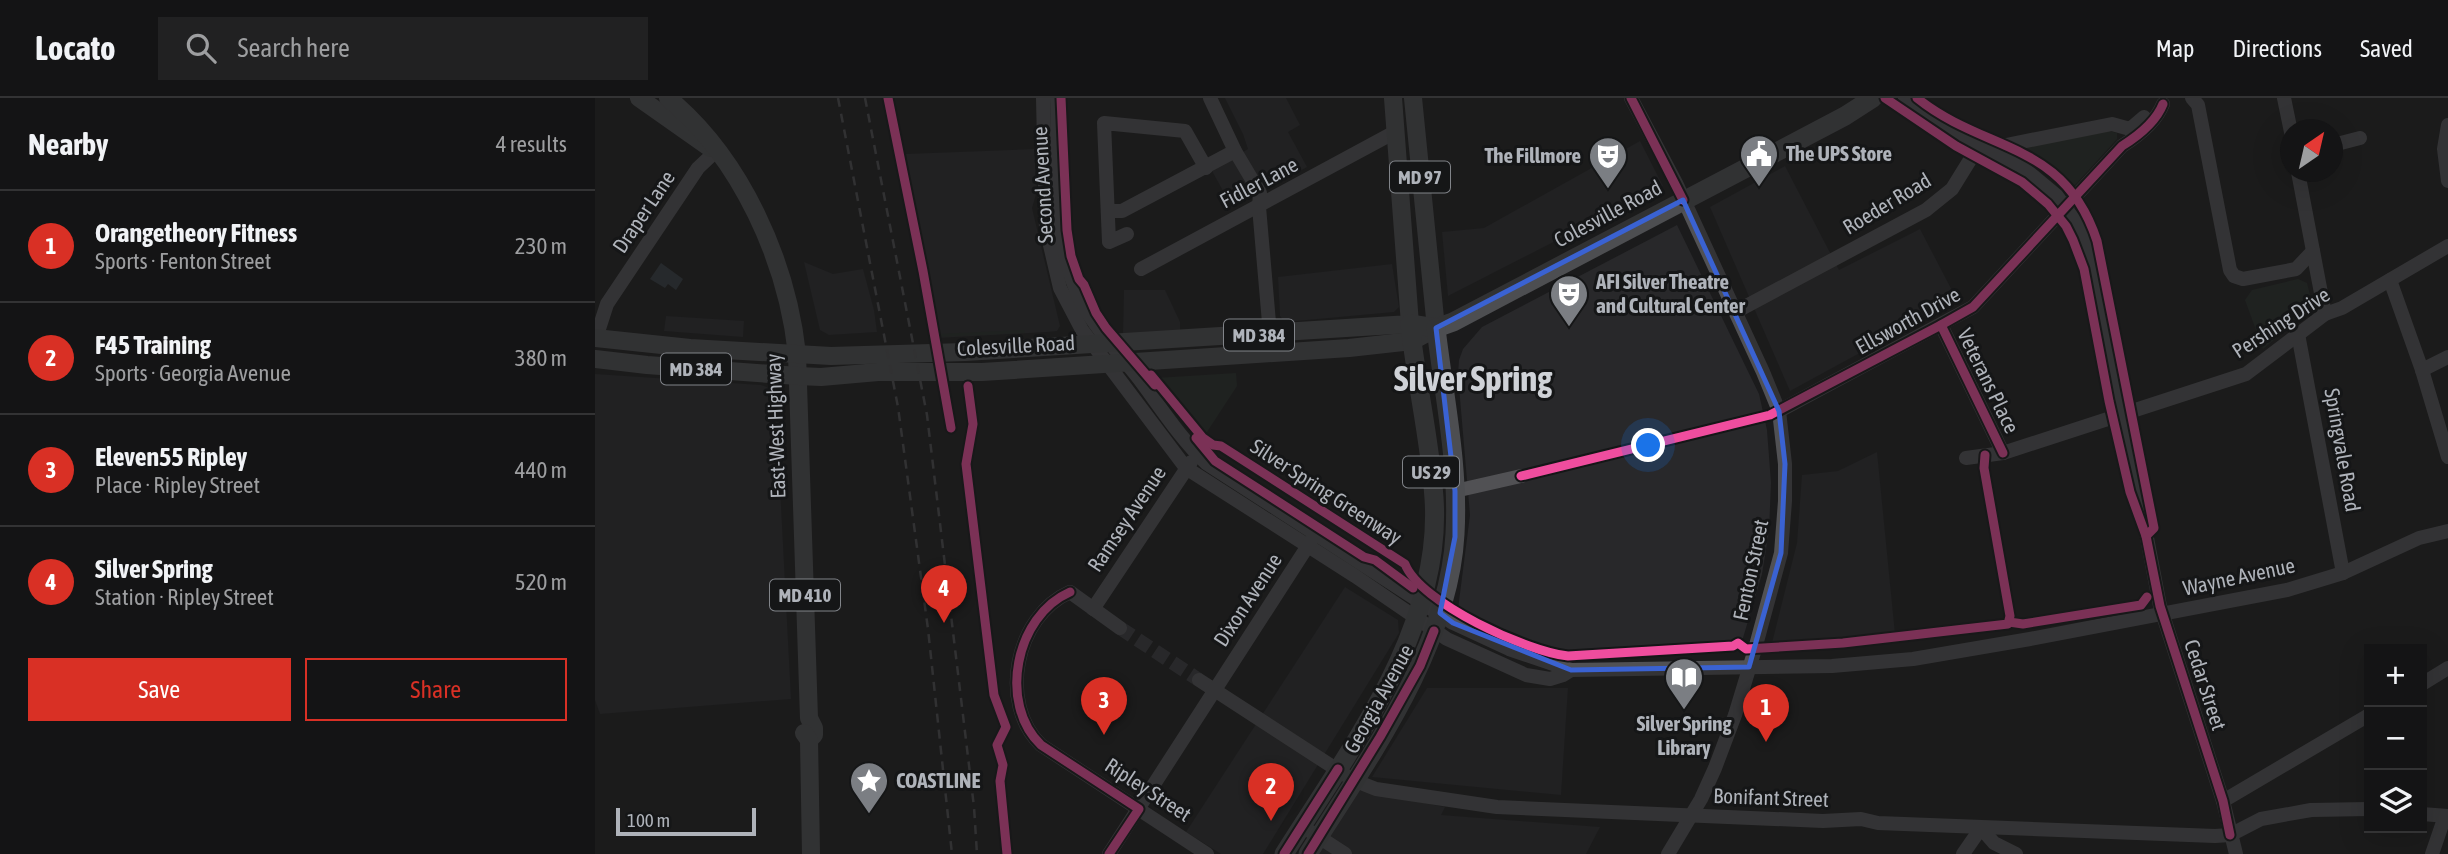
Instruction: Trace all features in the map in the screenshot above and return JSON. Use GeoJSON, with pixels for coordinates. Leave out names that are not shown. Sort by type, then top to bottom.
{"type":"FeatureCollection","features":[{"type":"Feature","properties":{"kind":"highway","name":"Colesville Road"},"geometry":{"type":"LineString","coordinates":[[1411,332],[1453,322],[1845,116],[1873,98]]}},
{"type":"Feature","properties":{"kind":"highway","name":"Georgia Avenue"},"geometry":{"type":"LineString","coordinates":[[1284,854],[1310,832],[1345,775],[1420,666],[1437,622],[1455,537],[1455,491],[1436,328]]}},
{"type":"Feature","properties":{"kind":"highway","name":"Georgia Avenue"},"geometry":{"type":"LineString","coordinates":[[1345,775],[1419,610],[1430,571],[1434,542],[1434,497],[1411,332]]}},
{"type":"Feature","properties":{"kind":"highway","name":"Georgia Avenue"},"geometry":{"type":"LineString","coordinates":[[1308,854],[1310,832]]}},
{"type":"Feature","properties":{"kind":"main road","name":"East-West Highway"},"geometry":{"type":"LineString","coordinates":[[668,98],[706,135],[734,175],[779,264],[794,328],[798,376],[809,718],[814,728],[814,735],[809,740],[811,854]]}},
{"type":"Feature","properties":{"kind":"main road","name":"Georgia Avenue"},"geometry":{"type":"LineString","coordinates":[[1394,98],[1411,332]]}},
{"type":"Feature","properties":{"kind":"main road","name":"MD 97"},"geometry":{"type":"LineString","coordinates":[[1394,98],[1401,107],[1407,160],[1419,165]]}},
{"type":"Feature","properties":{"kind":"main road","name":"Georgia Avenue"},"geometry":{"type":"LineString","coordinates":[[1413,98],[1436,328]]}},
{"type":"Feature","properties":{"kind":"main road","name":"East-West Highway"},"geometry":{"type":"LineString","coordinates":[[645,100],[693,138],[716,151]]}},
{"type":"Feature","properties":{"kind":"main road","name":"Colesville Road"},"geometry":{"type":"LineString","coordinates":[[595,338],[676,347],[831,356],[943,353],[1270,334],[1411,332]]}},
{"type":"Feature","properties":{"kind":"main road","name":"Colesville Road"},"geometry":{"type":"LineString","coordinates":[[595,359],[821,377],[878,372],[982,372],[1349,348],[1411,332]]}},
{"type":"Feature","properties":{"kind":"street","name":"Second Avenue"},"geometry":{"type":"LineString","coordinates":[[1043,98],[1065,256],[1073,284],[1100,343],[1116,363]]}},
{"type":"Feature","properties":{"kind":"street","name":"Second Avenue"},"geometry":{"type":"LineString","coordinates":[[1052,159],[1057,98]]}},
{"type":"Feature","properties":{"kind":"street"},"geometry":{"type":"LineString","coordinates":[[1210,98],[1235,151],[1260,193],[1270,334]]}},
{"type":"Feature","properties":{"kind":"street","name":"Fenton Street"},"geometry":{"type":"LineString","coordinates":[[1631,98],[1737,311],[1779,411],[1785,464],[1781,553],[1749,667],[1715,768],[1692,816],[1668,854]]}},
{"type":"Feature","properties":{"kind":"street","name":"Cedar Street"},"geometry":{"type":"LineString","coordinates":[[1905,98],[1978,147],[2021,166],[2040,179],[2066,206],[2080,228],[2093,261],[2158,595],[2223,801],[2231,847]]}},
{"type":"Feature","properties":{"kind":"street"},"geometry":{"type":"LineString","coordinates":[[2192,98],[2198,105],[2202,122],[2229,270],[2234,276],[2243,279],[2296,269],[2313,251]]}},
{"type":"Feature","properties":{"kind":"street"},"geometry":{"type":"LineString","coordinates":[[2284,98],[2288,119]]}},
{"type":"Feature","properties":{"kind":"street","name":"Ellsworth Drive"},"geometry":{"type":"LineString","coordinates":[[1978,147],[2006,145],[2112,124],[2130,129],[2166,101]]}},
{"type":"Feature","properties":{"kind":"street","name":"Ellsworth Drive"},"geometry":{"type":"LineString","coordinates":[[1779,411],[1973,307],[2122,146],[2139,135],[2160,112],[2166,101]]}},
{"type":"Feature","properties":{"kind":"street"},"geometry":{"type":"LineString","coordinates":[[1126,234],[1109,242],[1104,122],[1185,131],[1206,167]]}},
{"type":"Feature","properties":{"kind":"street"},"geometry":{"type":"LineString","coordinates":[[2448,125],[2444,149],[2448,181]]}},
{"type":"Feature","properties":{"kind":"street","name":"Fidler Lane"},"geometry":{"type":"LineString","coordinates":[[1141,269],[1395,132]]}},
{"type":"Feature","properties":{"kind":"street"},"geometry":{"type":"LineString","coordinates":[[2343,142],[2360,138]]}},
{"type":"Feature","properties":{"kind":"street","name":"Roeder Road"},"geometry":{"type":"LineString","coordinates":[[1737,311],[1926,210],[1952,189],[1978,147]]}},
{"type":"Feature","properties":{"kind":"street","name":"Draper Lane"},"geometry":{"type":"LineString","coordinates":[[595,338],[607,303],[698,168],[716,151]]}},
{"type":"Feature","properties":{"kind":"street"},"geometry":{"type":"LineString","coordinates":[[1108,211],[1122,211],[1235,151]]}},
{"type":"Feature","properties":{"kind":"street"},"geometry":{"type":"LineString","coordinates":[[2300,182],[2325,314]]}},
{"type":"Feature","properties":{"kind":"street","name":"Pershing Drive"},"geometry":{"type":"LineString","coordinates":[[1966,458],[2003,453],[2246,373],[2325,314],[2342,308],[2448,246]]}},
{"type":"Feature","properties":{"kind":"street"},"geometry":{"type":"LineString","coordinates":[[2296,269],[2321,284]]}},
{"type":"Feature","properties":{"kind":"street"},"geometry":{"type":"LineString","coordinates":[[2390,280],[2422,370],[2448,457]]}},
{"type":"Feature","properties":{"kind":"street","name":"Veterans Place"},"geometry":{"type":"LineString","coordinates":[[1941,325],[2003,453]]}},
{"type":"Feature","properties":{"kind":"street","name":"Springvale Road"},"geometry":{"type":"LineString","coordinates":[[2298,334],[2343,573]]}},
{"type":"Feature","properties":{"kind":"street"},"geometry":{"type":"LineString","coordinates":[[2422,370],[2448,357]]}},
{"type":"Feature","properties":{"kind":"street","name":"Wayne Avenue"},"geometry":{"type":"LineString","coordinates":[[1116,363],[1206,463],[1311,540]]}},
{"type":"Feature","properties":{"kind":"street","name":"Wayne Avenue"},"geometry":{"type":"LineString","coordinates":[[1116,363],[1187,468],[1311,540],[1437,622],[1571,670],[1845,665],[1913,659],[2287,590],[2343,573],[2419,538],[2448,531]]}},
{"type":"Feature","properties":{"kind":"street","name":"Ramsey Avenue"},"geometry":{"type":"LineString","coordinates":[[1093,608],[1197,454]]}},
{"type":"Feature","properties":{"kind":"street"},"geometry":{"type":"LineString","coordinates":[[1455,491],[1521,476]]}},
{"type":"Feature","properties":{"kind":"street","name":"Dixon Avenue"},"geometry":{"type":"LineString","coordinates":[[1109,854],[1311,540]]}},
{"type":"Feature","properties":{"kind":"street","name":"Ripley Street"},"geometry":{"type":"LineString","coordinates":[[1093,608],[1070,592],[1061,596],[1035,622],[1020,656],[1017,683],[1023,722],[1041,746],[1207,854]]}},
{"type":"Feature","properties":{"kind":"street"},"geometry":{"type":"LineString","coordinates":[[1093,608],[1120,628]]}},
{"type":"Feature","properties":{"kind":"street"},"geometry":{"type":"LineString","coordinates":[[2427,681],[2448,668]]}},
{"type":"Feature","properties":{"kind":"street","name":"Bonifant Street"},"geometry":{"type":"LineString","coordinates":[[1199,680],[1345,775],[1376,789],[1497,807],[1823,821],[1861,819],[1878,823],[2173,836],[2231,847],[2261,819],[2311,810],[2364,809]]}},
{"type":"Feature","properties":{"kind":"street"},"geometry":{"type":"LineString","coordinates":[[2223,801],[2364,718]]}},
{"type":"Feature","properties":{"kind":"street"},"geometry":{"type":"LineString","coordinates":[[2427,814],[2447,816],[2432,854]]}},
{"type":"Feature","properties":{"kind":"street"},"geometry":{"type":"LineString","coordinates":[[1963,854],[1981,828],[1994,843],[2016,854]]}},
{"type":"Feature","properties":{"kind":"street"},"geometry":{"type":"LineString","coordinates":[[1310,832],[1345,854]]}},
{"type":"Feature","properties":{"kind":"highlighted area"},"geometry":{"type":"Polygon","coordinates":[[[1683,200],[1779,411],[1785,464],[1781,553],[1749,667],[1571,670],[1453,623],[1440,613],[1455,537],[1455,491],[1436,328],[1683,200]]]}},
{"type":"Feature","properties":{"kind":"shaded area"},"geometry":{"type":"Polygon","coordinates":[[[1225,98],[1286,98],[1300,125],[1288,132],[1307,167],[1232,207],[1212,171],[1248,149],[1225,98]]]}},
{"type":"Feature","properties":{"kind":"shaded area"},"geometry":{"type":"Polygon","coordinates":[[[2109,131],[2117,133],[2117,139],[2075,185],[2057,176],[2022,150],[2024,147],[2109,131]]]}},
{"type":"Feature","properties":{"kind":"shaded area"},"geometry":{"type":"Polygon","coordinates":[[[1640,141],[1663,186],[1448,296],[1442,232],[1484,228],[1640,141]]]}},
{"type":"Feature","properties":{"kind":"shaded area"},"geometry":{"type":"Polygon","coordinates":[[[1034,149],[1037,191],[1032,208],[1060,326],[1057,331],[1047,332],[937,338],[906,154],[1034,149]]]}},
{"type":"Feature","properties":{"kind":"shaded area"},"geometry":{"type":"Polygon","coordinates":[[[1785,166],[1839,270],[1920,229],[1957,300],[1790,391],[1710,207],[1785,166]]]}},
{"type":"Feature","properties":{"kind":"shaded area"},"geometry":{"type":"Polygon","coordinates":[[[1677,225],[1759,394],[1767,430],[1771,483],[1769,531],[1762,574],[1743,638],[1732,645],[1556,652],[1458,609],[1470,515],[1459,360],[1463,349],[1482,327],[1677,225]]]}},
{"type":"Feature","properties":{"kind":"shaded area"},"geometry":{"type":"Polygon","coordinates":[[[804,262],[833,274],[863,269],[877,332],[829,335],[820,330],[804,262]]]}},
{"type":"Feature","properties":{"kind":"shaded area"},"geometry":{"type":"Polygon","coordinates":[[[661,263],[683,279],[676,290],[668,284],[665,288],[650,279],[661,263]]]}},
{"type":"Feature","properties":{"kind":"shaded area"},"geometry":{"type":"Polygon","coordinates":[[[1392,264],[1399,307],[1394,312],[1285,322],[1280,316],[1278,277],[1392,264]]]}},
{"type":"Feature","properties":{"kind":"shaded area"},"geometry":{"type":"Polygon","coordinates":[[[2298,279],[2307,283],[2313,307],[2263,349],[2245,300],[2252,290],[2298,279]]]}},
{"type":"Feature","properties":{"kind":"shaded area"},"geometry":{"type":"Polygon","coordinates":[[[1124,290],[1165,290],[1180,322],[1180,331],[1123,334],[1124,290]]]}},
{"type":"Feature","properties":{"kind":"shaded area"},"geometry":{"type":"Polygon","coordinates":[[[666,316],[744,321],[743,337],[664,331],[666,316]]]}},
{"type":"Feature","properties":{"kind":"shaded area"},"geometry":{"type":"Polygon","coordinates":[[[1024,330],[1025,333],[938,337],[938,334],[1024,330]]]}},
{"type":"Feature","properties":{"kind":"shaded area"},"geometry":{"type":"Polygon","coordinates":[[[1236,373],[1237,386],[1205,435],[1200,434],[1156,378],[1236,373]]]}},
{"type":"Feature","properties":{"kind":"shaded area"},"geometry":{"type":"Polygon","coordinates":[[[595,374],[761,385],[775,390],[791,699],[600,714],[595,700],[595,374]]]}},
{"type":"Feature","properties":{"kind":"shaded area"},"geometry":{"type":"Polygon","coordinates":[[[1877,452],[1895,634],[1772,643],[1797,543],[1802,475],[1838,471],[1877,452]]]}},
{"type":"Feature","properties":{"kind":"shaded area"},"geometry":{"type":"Polygon","coordinates":[[[1345,587],[1398,620],[1399,633],[1263,854],[1221,854],[1186,832],[1345,587]]]}},
{"type":"Feature","properties":{"kind":"shaded area"},"geometry":{"type":"Polygon","coordinates":[[[1427,688],[1568,688],[1561,795],[1372,777],[1427,688]]]}},
{"type":"Feature","properties":{"kind":"shaded area"},"geometry":{"type":"Polygon","coordinates":[[[1356,790],[1445,807],[1441,815],[1600,827],[1586,854],[1317,854],[1356,790]]]}},
{"type":"Feature","properties":{"kind":"tunnel"},"geometry":{"type":"LineString","coordinates":[[1120,628],[1199,680]]}},
{"type":"Feature","properties":{"kind":"railway"},"geometry":{"type":"LineString","coordinates":[[838,98],[898,407],[928,629],[952,854]]}},
{"type":"Feature","properties":{"kind":"railway"},"geometry":{"type":"LineString","coordinates":[[865,98],[927,415],[974,807],[977,854]]}},
{"type":"Feature","properties":{"kind":"cycle path"},"geometry":{"type":"LineString","coordinates":[[888,98],[951,428]]}},
{"type":"Feature","properties":{"kind":"cycle path"},"geometry":{"type":"LineString","coordinates":[[1061,98],[1067,230],[1071,256],[1096,313],[1155,385]]}},
{"type":"Feature","properties":{"kind":"cycle path"},"geometry":{"type":"LineString","coordinates":[[1631,98],[1683,200]]}},
{"type":"Feature","properties":{"kind":"cycle path"},"geometry":{"type":"LineString","coordinates":[[1885,98],[1956,146],[2022,182],[2048,204],[2066,226],[2073,240],[2084,269],[2109,401],[2130,492],[2146,536],[2160,606],[2223,801],[2230,835]]}},
{"type":"Feature","properties":{"kind":"cycle path"},"geometry":{"type":"LineString","coordinates":[[1917,98],[1943,116],[2020,152],[2043,166],[2065,184],[2083,208],[2097,241],[2154,528],[2146,536]]}},
{"type":"Feature","properties":{"kind":"cycle path"},"geometry":{"type":"LineString","coordinates":[[1521,476],[1770,415],[1973,307],[2122,146],[2151,123],[2163,104]]}},
{"type":"Feature","properties":{"kind":"cycle path"},"geometry":{"type":"LineString","coordinates":[[1941,325],[2003,453]]}},
{"type":"Feature","properties":{"kind":"cycle path","name":"Silver Spring Greenway"},"geometry":{"type":"LineString","coordinates":[[1151,375],[1203,438],[1213,445],[1221,446],[1405,564],[1415,579],[1453,609],[1503,635],[1568,656],[1733,646],[1738,643],[1746,649],[1843,643],[2008,624],[2010,616],[1984,468],[1985,455]]}},
{"type":"Feature","properties":{"kind":"cycle path"},"geometry":{"type":"LineString","coordinates":[[968,386],[973,424],[966,464],[994,695],[1006,727],[997,745],[1003,765],[1000,781],[1007,854]]}},
{"type":"Feature","properties":{"kind":"cycle path"},"geometry":{"type":"LineString","coordinates":[[1196,438],[1215,461],[1364,557],[1375,560],[1413,588]]}},
{"type":"Feature","properties":{"kind":"cycle path"},"geometry":{"type":"LineString","coordinates":[[1070,592],[1051,604],[1036,620],[1025,640],[1017,685],[1020,707],[1028,728],[1041,745],[1139,809],[1109,854]]}},
{"type":"Feature","properties":{"kind":"cycle path"},"geometry":{"type":"LineString","coordinates":[[2009,622],[2023,624],[2141,605],[2147,597]]}},
{"type":"Feature","properties":{"kind":"cycle path"},"geometry":{"type":"LineString","coordinates":[[1308,854],[1380,737],[1420,666],[1434,631]]}},
{"type":"Feature","properties":{"kind":"cycle path"},"geometry":{"type":"LineString","coordinates":[[1284,854],[1338,769]]}},
{"type":"Feature","properties":{"kind":"place","name":"The UPS Store"},"geometry":{"type":"Point","coordinates":[1759,188]}},
{"type":"Feature","properties":{"kind":"place","name":"The Fillmore"},"geometry":{"type":"Point","coordinates":[1608,190]}},
{"type":"Feature","properties":{"kind":"place","name":"AFI Silver Theatre and Cultural Center"},"geometry":{"type":"Point","coordinates":[1569,328]}},
{"type":"Feature","properties":{"kind":"place","name":"Silver Spring"},"geometry":{"type":"Point","coordinates":[944,623]}},
{"type":"Feature","properties":{"kind":"place","name":"Silver Spring Library"},"geometry":{"type":"Point","coordinates":[1684,711]}},
{"type":"Feature","properties":{"kind":"place","name":"Eleven55 Ripley"},"geometry":{"type":"Point","coordinates":[1104,735]}},
{"type":"Feature","properties":{"kind":"place","name":"Orangetheory Fitness"},"geometry":{"type":"Point","coordinates":[1766,742]}},
{"type":"Feature","properties":{"kind":"place","name":"COASTLINE"},"geometry":{"type":"Point","coordinates":[869,815]}},
{"type":"Feature","properties":{"kind":"place","name":"F45 Training"},"geometry":{"type":"Point","coordinates":[1271,821]}},
{"type":"Feature","properties":{"kind":"district","name":"Silver Spring"},"geometry":{"type":"Point","coordinates":[1473,379]}}]}
